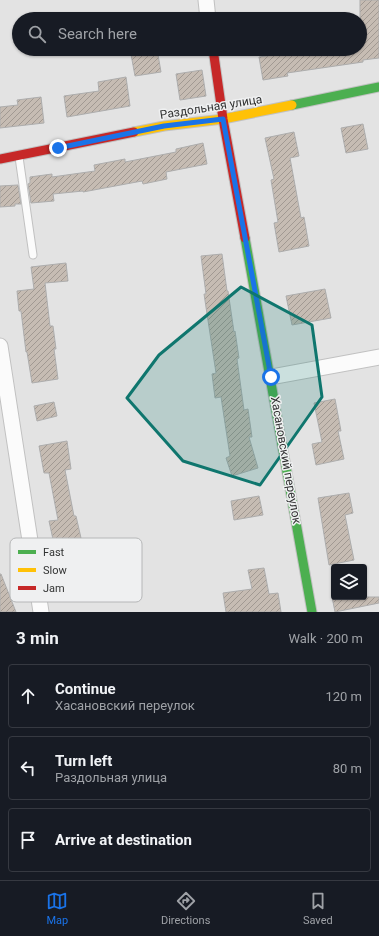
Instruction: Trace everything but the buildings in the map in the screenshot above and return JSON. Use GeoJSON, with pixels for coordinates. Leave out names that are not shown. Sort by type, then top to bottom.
{"type":"FeatureCollection","features":[{"type":"Feature","properties":{"kind":"street"},"geometry":{"type":"LineString","coordinates":[[206,0],[207,12]]}},
{"type":"Feature","properties":{"kind":"street","name":"Хасановский переулок"},"geometry":{"type":"LineString","coordinates":[[214,56],[223,119],[271,377],[312,612]]}},
{"type":"Feature","properties":{"kind":"street","name":"Раздольная улица"},"geometry":{"type":"LineString","coordinates":[[0,159],[164,126],[223,119],[379,87]]}},
{"type":"Feature","properties":{"kind":"street"},"geometry":{"type":"LineString","coordinates":[[0,346],[30,538]]}},
{"type":"Feature","properties":{"kind":"street"},"geometry":{"type":"LineString","coordinates":[[271,377],[379,357]]}},
{"type":"Feature","properties":{"kind":"street"},"geometry":{"type":"LineString","coordinates":[[39,602],[41,612]]}},
{"type":"Feature","properties":{"kind":"lane"},"geometry":{"type":"LineString","coordinates":[[19,155],[33,255]]}},
{"type":"Feature","properties":{"kind":"highlighted area"},"geometry":{"type":"Polygon","coordinates":[[[241,287],[312,325],[322,397],[260,485],[183,461],[127,398],[159,355],[241,287]]]}},
{"type":"Feature","properties":{"kind":"traffic: fast"},"geometry":{"type":"LineString","coordinates":[[292,105],[379,87]]}},
{"type":"Feature","properties":{"kind":"traffic: fast"},"geometry":{"type":"LineString","coordinates":[[245,238],[312,612]]}},
{"type":"Feature","properties":{"kind":"traffic: slow"},"geometry":{"type":"LineString","coordinates":[[134,132],[164,126],[223,119],[292,105]]}},
{"type":"Feature","properties":{"kind":"traffic: jam"},"geometry":{"type":"LineString","coordinates":[[214,56],[223,119],[245,238]]}},
{"type":"Feature","properties":{"kind":"traffic: jam"},"geometry":{"type":"LineString","coordinates":[[0,159],[134,132]]}},
{"type":"Feature","properties":{"kind":"route"},"geometry":{"type":"LineString","coordinates":[[58,148],[164,126],[223,119],[271,377]]}}]}
